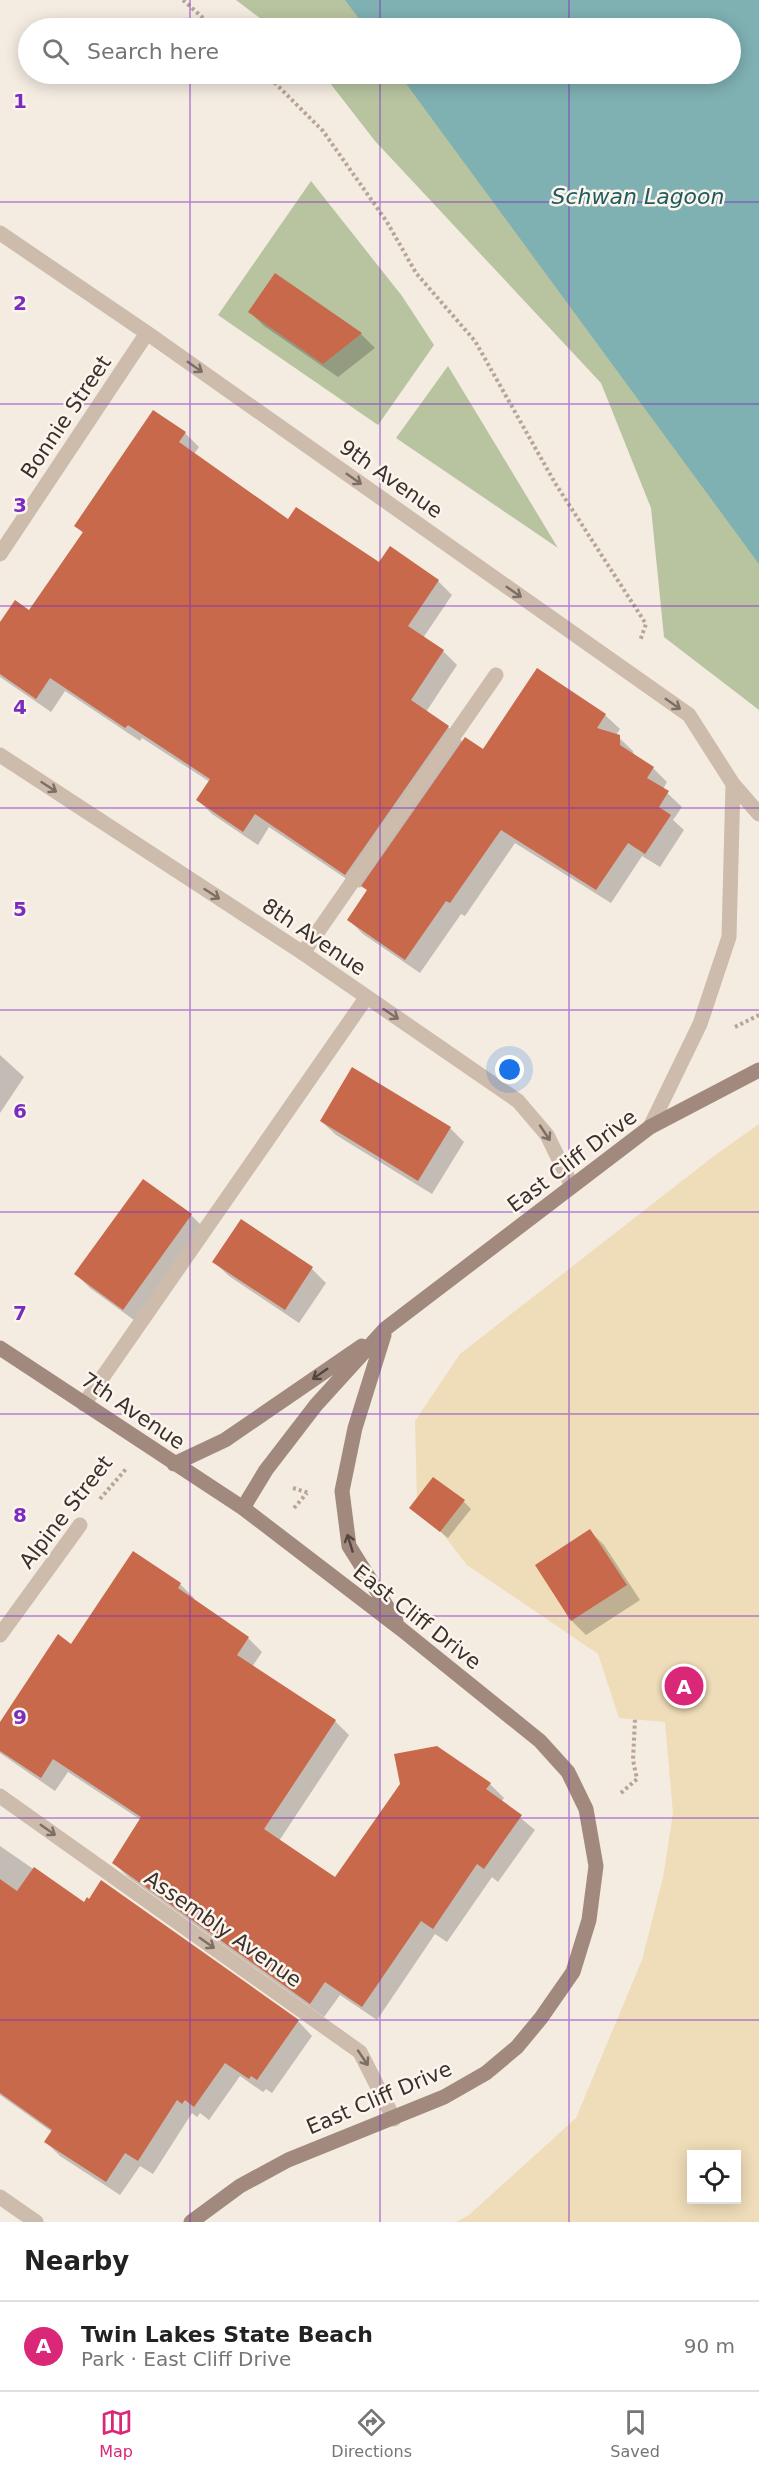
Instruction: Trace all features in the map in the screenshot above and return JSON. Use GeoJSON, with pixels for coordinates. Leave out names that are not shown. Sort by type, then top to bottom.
{"type":"FeatureCollection","features":[{"type":"Feature","properties":{"kind":"main road","name":"East Cliff Drive"},"geometry":{"type":"LineString","coordinates":[[191,2222],[240,2186],[288,2160],[444,2097],[486,2073],[517,2047],[541,2018],[573,1972],[589,1920],[596,1866],[586,1809],[568,1772],[540,1741],[401,1629],[243,1508],[266,1470],[316,1405],[386,1329],[650,1127],[759,1070]]}},
{"type":"Feature","properties":{"kind":"main road"},"geometry":{"type":"LineString","coordinates":[[174,1464],[225,1440],[386,1329]]}},
{"type":"Feature","properties":{"kind":"main road"},"geometry":{"type":"LineString","coordinates":[[386,1329],[355,1428],[342,1491],[349,1546],[401,1629]]}},
{"type":"Feature","properties":{"kind":"main road","name":"7th Avenue"},"geometry":{"type":"LineString","coordinates":[[0,1348],[243,1508]]}},
{"type":"Feature","properties":{"kind":"street","name":"9th Avenue"},"geometry":{"type":"LineString","coordinates":[[0,233],[147,333],[688,715],[733,784],[759,814]]}},
{"type":"Feature","properties":{"kind":"street","name":"Bonnie Street"},"geometry":{"type":"LineString","coordinates":[[0,554],[147,333]]}},
{"type":"Feature","properties":{"kind":"street"},"geometry":{"type":"LineString","coordinates":[[303,954],[496,675]]}},
{"type":"Feature","properties":{"kind":"street","name":"8th Avenue"},"geometry":{"type":"LineString","coordinates":[[0,755],[303,954],[518,1101],[547,1135],[572,1186]]}},
{"type":"Feature","properties":{"kind":"street"},"geometry":{"type":"LineString","coordinates":[[650,1127],[700,1024],[729,937],[733,784]]}},
{"type":"Feature","properties":{"kind":"street"},"geometry":{"type":"LineString","coordinates":[[84,1404],[366,998]]}},
{"type":"Feature","properties":{"kind":"street","name":"Alpine Street"},"geometry":{"type":"LineString","coordinates":[[0,1635],[81,1525]]}},
{"type":"Feature","properties":{"kind":"street","name":"Assembly Avenue"},"geometry":{"type":"LineString","coordinates":[[0,1796],[360,2052],[394,2119]]}},
{"type":"Feature","properties":{"kind":"street"},"geometry":{"type":"LineString","coordinates":[[0,2197],[36,2222]]}},
{"type":"Feature","properties":{"kind":"path"},"geometry":{"type":"LineString","coordinates":[[183,0],[203,18]]}},
{"type":"Feature","properties":{"kind":"path"},"geometry":{"type":"LineString","coordinates":[[276,84],[323,131],[387,222],[416,273],[474,341],[555,483],[646,624],[628,672]]}},
{"type":"Feature","properties":{"kind":"path","name":"Alpine Street"},"geometry":{"type":"LineString","coordinates":[[81,1525],[146,1445]]}},
{"type":"Feature","properties":{"kind":"path"},"geometry":{"type":"LineString","coordinates":[[290,1513],[307,1493]]}},
{"type":"Feature","properties":{"kind":"path"},"geometry":{"type":"LineString","coordinates":[[621,1793],[637,1779],[633,1760],[635,1719]]}},
{"type":"Feature","properties":{"kind":"green space","name":"Schwan Lagoon"},"geometry":{"type":"Polygon","coordinates":[[[236,0],[759,0],[759,710],[664,637],[651,508],[601,383],[375,141],[331,84],[741,84],[741,18],[260,18],[236,0]]]}},
{"type":"Feature","properties":{"kind":"green space"},"geometry":{"type":"Polygon","coordinates":[[[311,181],[402,296],[434,345],[378,425],[218,315],[311,181]]]}},
{"type":"Feature","properties":{"kind":"green space"},"geometry":{"type":"Polygon","coordinates":[[[448,366],[558,548],[396,438],[448,366]]]}},
{"type":"Feature","properties":{"kind":"sand"},"geometry":{"type":"Polygon","coordinates":[[[759,1124],[759,2222],[456,2222],[469,2215],[576,2118],[642,1960],[663,1878],[673,1813],[665,1722],[619,1718],[598,1654],[467,1565],[417,1501],[415,1421],[460,1354],[714,1156],[759,1124]]]}},
{"type":"Feature","properties":{"kind":"water","name":"Schwan Lagoon"},"geometry":{"type":"Polygon","coordinates":[[[345,0],[759,0],[759,564],[406,84],[741,84],[741,18],[358,18],[345,0]]]}},
{"type":"Feature","properties":{"kind":"building"},"geometry":{"type":"Polygon","coordinates":[[[275,273],[362,333],[323,364],[248,312],[275,273]]]}},
{"type":"Feature","properties":{"kind":"building"},"geometry":{"type":"Polygon","coordinates":[[[153,410],[186,432],[179,442],[288,519],[296,507],[379,562],[390,546],[439,580],[408,626],[444,650],[411,700],[449,726],[345,875],[255,814],[243,832],[196,800],[210,779],[128,725],[125,728],[50,678],[36,699],[0,674],[0,622],[15,600],[29,610],[83,532],[74,526],[153,410]]]}},
{"type":"Feature","properties":{"kind":"building"},"geometry":{"type":"Polygon","coordinates":[[[537,668],[606,714],[597,728],[620,735],[620,745],[654,767],[647,778],[669,791],[659,807],[671,815],[645,854],[628,843],[596,890],[501,830],[450,903],[446,901],[405,960],[347,920],[367,890],[361,886],[465,737],[483,749],[537,668]]]}},
{"type":"Feature","properties":{"kind":"building"},"geometry":{"type":"Polygon","coordinates":[[[352,1067],[451,1127],[418,1181],[320,1121],[352,1067]]]}},
{"type":"Feature","properties":{"kind":"building"},"geometry":{"type":"Polygon","coordinates":[[[143,1179],[192,1214],[123,1310],[74,1274],[143,1179]]]}},
{"type":"Feature","properties":{"kind":"building"},"geometry":{"type":"Polygon","coordinates":[[[241,1219],[313,1267],[285,1310],[212,1262],[241,1219]]]}},
{"type":"Feature","properties":{"kind":"building"},"geometry":{"type":"Polygon","coordinates":[[[433,1477],[465,1500],[440,1532],[409,1508],[433,1477]]]}},
{"type":"Feature","properties":{"kind":"building"},"geometry":{"type":"Polygon","coordinates":[[[590,1529],[627,1585],[571,1621],[535,1565],[590,1529]]]}},
{"type":"Feature","properties":{"kind":"building"},"geometry":{"type":"Polygon","coordinates":[[[133,1551],[181,1583],[178,1588],[249,1637],[237,1655],[336,1720],[264,1829],[335,1877],[400,1784],[394,1754],[437,1746],[491,1783],[486,1789],[522,1815],[484,1869],[477,1864],[433,1929],[421,1921],[362,2007],[325,1982],[310,2004],[112,1863],[141,1817],[53,1759],[41,1778],[0,1751],[0,1722],[58,1634],[71,1644],[133,1551]]]}},
{"type":"Feature","properties":{"kind":"building"},"geometry":{"type":"Polygon","coordinates":[[[34,1867],[84,1902],[87,1897],[89,1899],[101,1880],[299,2020],[257,2080],[251,2076],[249,2079],[225,2063],[194,2107],[185,2100],[182,2104],[177,2100],[138,2161],[125,2153],[106,2182],[44,2142],[52,2130],[0,2093],[0,1879],[17,1891],[34,1867]]]}},
{"type":"Feature","properties":{"kind":"place","name":"Twin Lakes State Beach"},"geometry":{"type":"Point","coordinates":[684,1686]}}]}
